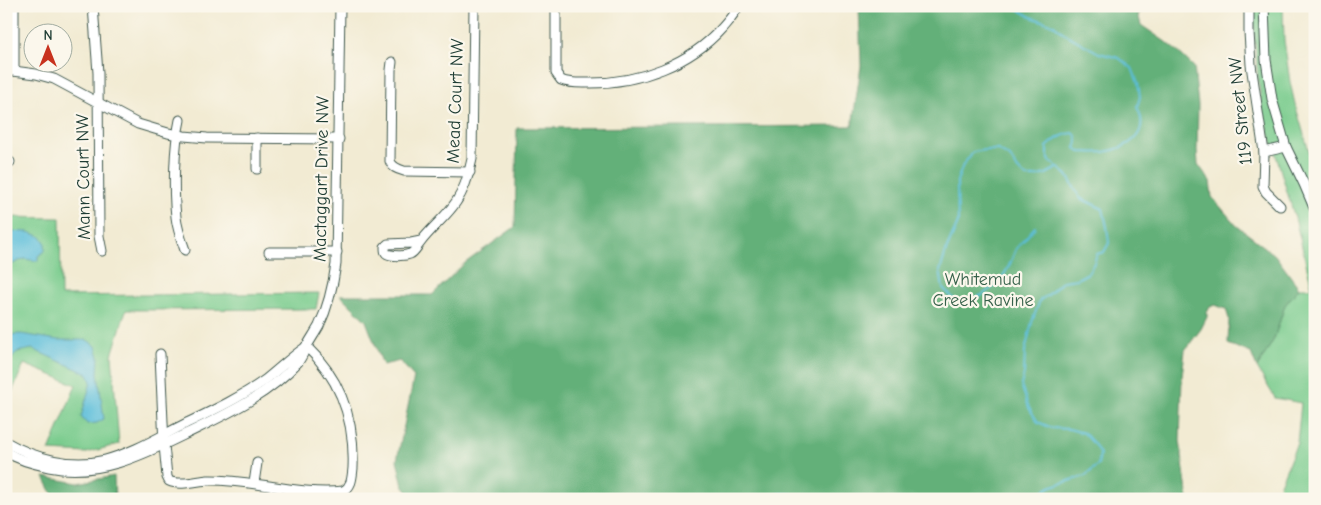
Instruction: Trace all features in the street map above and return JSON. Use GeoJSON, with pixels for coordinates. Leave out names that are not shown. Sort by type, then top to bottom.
{"type":"FeatureCollection","features":[{"type":"Feature","properties":{"kind":"street"},"geometry":{"type":"LineString","coordinates":[[14,6],[10,71],[36,74],[54,79],[138,124],[177,135],[206,138],[339,139]]}},
{"type":"Feature","properties":{"kind":"street","name":"Mann Court NW"},"geometry":{"type":"LineString","coordinates":[[93,6],[98,73],[99,236],[102,251]]}},
{"type":"Feature","properties":{"kind":"street","name":"Mactaggart Drive NW"},"geometry":{"type":"LineString","coordinates":[[6,442],[44,458],[65,462],[105,460],[163,440],[226,414],[261,394],[299,361],[319,326],[328,304],[333,285],[337,252],[340,6]]}},
{"type":"Feature","properties":{"kind":"street","name":"Mead Court NW"},"geometry":{"type":"LineString","coordinates":[[421,241],[457,202],[470,172],[472,159],[474,6]]}},
{"type":"Feature","properties":{"kind":"street"},"geometry":{"type":"LineString","coordinates":[[556,6],[556,70],[558,77],[565,82],[599,83],[620,81],[644,75],[680,61],[710,40],[730,19],[738,6]]}},
{"type":"Feature","properties":{"kind":"street","name":"119 Street NW"},"geometry":{"type":"LineString","coordinates":[[1249,6],[1251,58],[1264,152],[1263,186],[1266,192],[1280,206]]}},
{"type":"Feature","properties":{"kind":"street","name":"119 Street NW"},"geometry":{"type":"LineString","coordinates":[[1264,6],[1265,42],[1270,88],[1286,147],[1315,210]]}},
{"type":"Feature","properties":{"kind":"street"},"geometry":{"type":"LineString","coordinates":[[392,62],[390,161],[393,166],[399,170],[470,172]]}},
{"type":"Feature","properties":{"kind":"street"},"geometry":{"type":"LineString","coordinates":[[180,120],[177,135],[175,180],[176,216],[185,250]]}},
{"type":"Feature","properties":{"kind":"street"},"geometry":{"type":"LineString","coordinates":[[257,138],[257,168]]}},
{"type":"Feature","properties":{"kind":"street"},"geometry":{"type":"LineString","coordinates":[[1264,152],[1286,147]]}},
{"type":"Feature","properties":{"kind":"street"},"geometry":{"type":"LineString","coordinates":[[269,252],[337,252]]}},
{"type":"Feature","properties":{"kind":"street"},"geometry":{"type":"LineString","coordinates":[[160,354],[163,440],[169,481],[175,483],[217,480],[304,490],[339,491],[348,488],[352,481],[353,440],[350,426],[338,389],[326,368],[306,346]]}},
{"type":"Feature","properties":{"kind":"street","name":"Mactaggart Drive NW"},"geometry":{"type":"LineString","coordinates":[[6,452],[19,459],[43,466],[63,470],[81,470],[117,464],[135,458],[163,440]]}},
{"type":"Feature","properties":{"kind":"street"},"geometry":{"type":"LineString","coordinates":[[254,483],[257,463]]}},
{"type":"Feature","properties":{"kind":"green space","name":"Whitemud Creek Ravine"},"geometry":{"type":"Polygon","coordinates":[[[859,6],[1151,6],[1138,14],[1141,25],[1173,47],[1194,67],[1198,105],[1198,164],[1210,181],[1212,197],[1236,225],[1275,255],[1299,288],[1285,305],[1274,339],[1257,368],[1251,353],[1228,344],[1229,319],[1226,309],[1215,305],[1210,307],[1201,329],[1185,350],[1182,377],[1180,441],[1188,499],[413,499],[403,486],[397,460],[414,377],[400,361],[383,365],[366,321],[340,295],[432,295],[465,263],[515,227],[517,128],[852,126],[861,66],[859,6]]]}},
{"type":"Feature","properties":{"kind":"green space"},"geometry":{"type":"Polygon","coordinates":[[[1254,6],[1283,6],[1284,40],[1290,82],[1315,172],[1315,499],[1274,499],[1297,443],[1301,403],[1275,398],[1257,368],[1274,339],[1285,305],[1299,288],[1312,288],[1295,218],[1262,109],[1254,32],[1254,6]]]}},
{"type":"Feature","properties":{"kind":"green space"},"geometry":{"type":"Polygon","coordinates":[[[6,217],[60,218],[61,296],[319,293],[316,309],[126,310],[112,355],[119,444],[87,453],[49,451],[76,385],[24,364],[6,406],[6,217]]]}},
{"type":"Feature","properties":{"kind":"green space"},"geometry":{"type":"Polygon","coordinates":[[[114,476],[115,499],[55,499],[44,477],[78,483],[114,476]]]}},
{"type":"Feature","properties":{"kind":"water"},"geometry":{"type":"Polygon","coordinates":[[[6,231],[28,232],[40,236],[45,242],[45,251],[38,256],[38,261],[24,259],[6,267],[6,231]]]}},
{"type":"Feature","properties":{"kind":"water"},"geometry":{"type":"Polygon","coordinates":[[[21,334],[58,340],[87,340],[96,346],[99,357],[98,374],[104,419],[97,423],[87,424],[81,417],[91,382],[88,374],[32,349],[17,352],[11,360],[6,373],[6,335],[21,334]]]}},
{"type":"Feature","properties":{"kind":"waterway"},"geometry":{"type":"LineString","coordinates":[[1013,6],[1031,17],[1054,25],[1065,34],[1099,53],[1119,58],[1132,68],[1138,83],[1140,97],[1137,107],[1141,117],[1141,125],[1135,138],[1122,147],[1113,150],[1080,152],[1075,148],[1077,140],[1074,133],[1059,137],[1047,147],[1050,161],[1067,175],[1080,198],[1103,209],[1109,243],[1104,252],[1097,254],[1088,273],[1077,279],[1063,281],[1040,300],[1032,322],[1025,351],[1024,374],[1021,385],[1029,408],[1038,422],[1052,428],[1069,429],[1084,433],[1100,454],[1098,465],[1085,476],[1052,486],[1043,491],[1037,499]]}},
{"type":"Feature","properties":{"kind":"waterway"},"geometry":{"type":"LineString","coordinates":[[1035,227],[1016,249],[999,283],[982,295],[969,301],[956,301],[943,288],[940,271],[947,248],[958,223],[957,181],[963,165],[973,152],[998,150],[1010,157],[1018,170],[1027,177],[1046,174],[1057,168]]}},
{"type":"Feature","properties":{"kind":"waterway"},"geometry":{"type":"LineString","coordinates":[[759,499],[776,494],[793,494],[804,499]]}}]}
